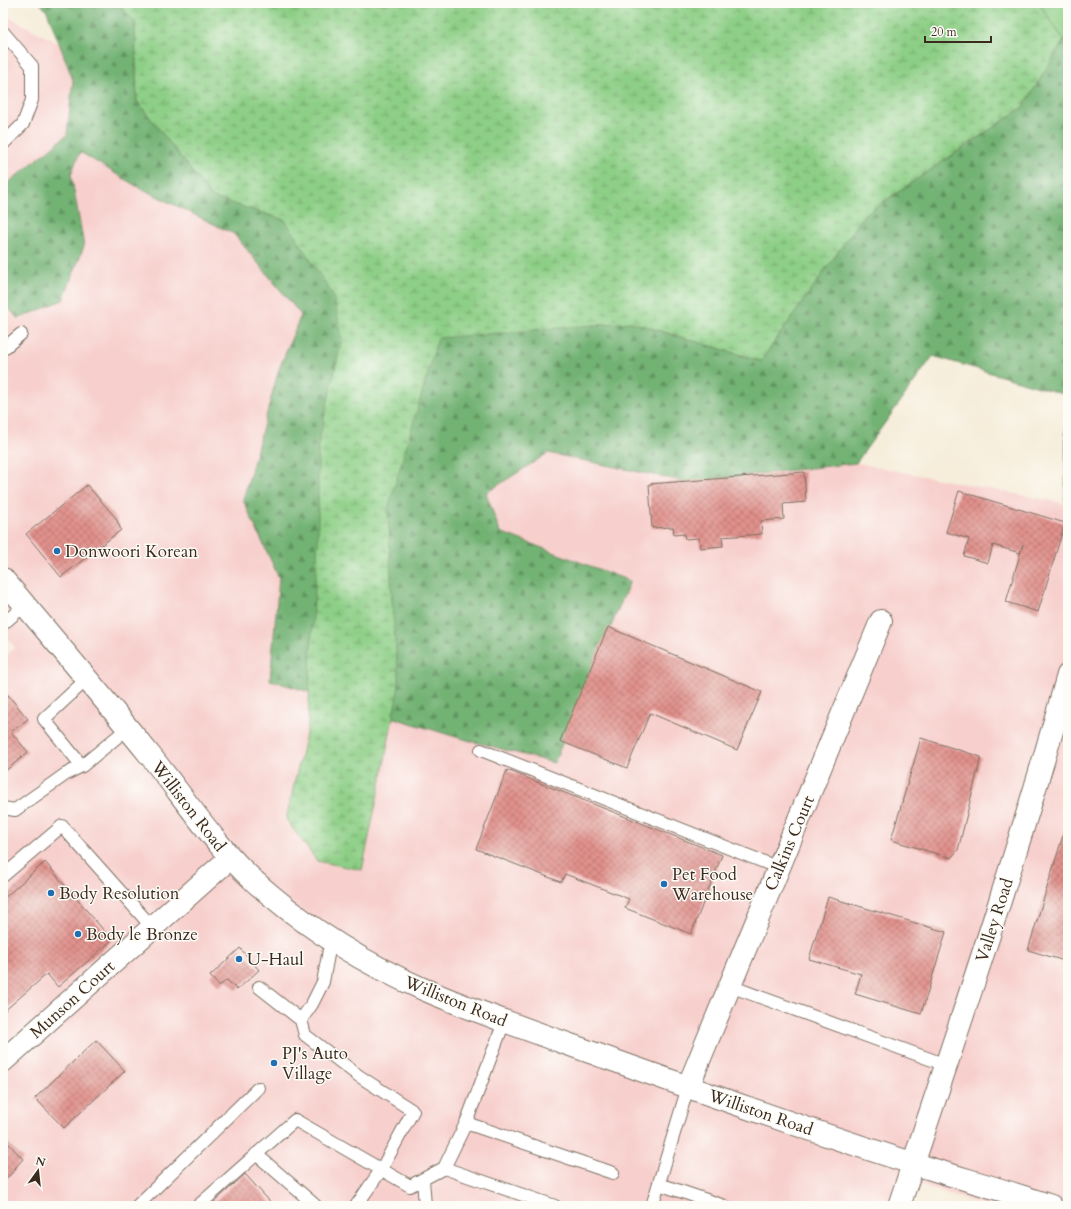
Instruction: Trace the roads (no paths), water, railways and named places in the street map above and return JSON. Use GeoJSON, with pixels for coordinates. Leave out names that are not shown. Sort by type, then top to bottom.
{"type":"FeatureCollection","features":[{"type":"Feature","properties":{"kind":"street","name":"Williston Road"},"geometry":{"type":"LineString","coordinates":[[3,579],[128,728],[230,858],[265,892],[306,923],[331,939],[387,972],[422,989],[504,1022],[913,1164],[1010,1192],[1052,1206]]}},
{"type":"Feature","properties":{"kind":"street","name":"Calkins Court"},"geometry":{"type":"LineString","coordinates":[[688,1087],[881,621]]}},
{"type":"Feature","properties":{"kind":"street","name":"Valley Road"},"geometry":{"type":"LineString","coordinates":[[899,1206],[1011,868],[1068,675]]}},
{"type":"Feature","properties":{"kind":"street","name":"Munson Court"},"geometry":{"type":"LineString","coordinates":[[3,1061],[230,858]]}},
{"type":"Feature","properties":{"kind":"lane"},"geometry":{"type":"LineString","coordinates":[[3,32],[32,66],[32,100],[23,124],[3,144]]}},
{"type":"Feature","properties":{"kind":"lane"},"geometry":{"type":"LineString","coordinates":[[3,349],[21,334]]}},
{"type":"Feature","properties":{"kind":"lane"},"geometry":{"type":"LineString","coordinates":[[3,624],[25,605]]}},
{"type":"Feature","properties":{"kind":"lane"},"geometry":{"type":"LineString","coordinates":[[82,766],[44,720],[87,678]]}},
{"type":"Feature","properties":{"kind":"lane"},"geometry":{"type":"LineString","coordinates":[[3,808],[15,810],[66,774],[82,766],[128,728]]}},
{"type":"Feature","properties":{"kind":"lane"},"geometry":{"type":"LineString","coordinates":[[481,750],[779,868]]}},
{"type":"Feature","properties":{"kind":"lane"},"geometry":{"type":"LineString","coordinates":[[3,876],[62,826],[152,927]]}},
{"type":"Feature","properties":{"kind":"lane"},"geometry":{"type":"LineString","coordinates":[[301,1020],[312,1004],[323,982],[331,939]]}},
{"type":"Feature","properties":{"kind":"lane"},"geometry":{"type":"LineString","coordinates":[[730,986],[946,1065]]}},
{"type":"Feature","properties":{"kind":"lane"},"geometry":{"type":"LineString","coordinates":[[259,987],[301,1020],[305,1035],[359,1076],[413,1111],[381,1170],[356,1206]]}},
{"type":"Feature","properties":{"kind":"lane"},"geometry":{"type":"LineString","coordinates":[[198,1206],[295,1120],[410,1186],[444,1168],[466,1123],[504,1022]]}},
{"type":"Feature","properties":{"kind":"lane"},"geometry":{"type":"LineString","coordinates":[[652,1206],[688,1087]]}},
{"type":"Feature","properties":{"kind":"lane"},"geometry":{"type":"LineString","coordinates":[[137,1206],[258,1088]]}},
{"type":"Feature","properties":{"kind":"lane"},"geometry":{"type":"LineString","coordinates":[[466,1123],[613,1173]]}},
{"type":"Feature","properties":{"kind":"lane"},"geometry":{"type":"LineString","coordinates":[[256,1154],[316,1206]]}},
{"type":"Feature","properties":{"kind":"lane"},"geometry":{"type":"LineString","coordinates":[[444,1168],[555,1206]]}},
{"type":"Feature","properties":{"kind":"lane"},"geometry":{"type":"LineString","coordinates":[[423,1179],[425,1206]]}},
{"type":"Feature","properties":{"kind":"lane"},"geometry":{"type":"LineString","coordinates":[[658,1184],[724,1206]]}},
{"type":"Feature","properties":{"kind":"place","name":"Donwoori Korean"},"geometry":{"type":"Point","coordinates":[57,551]}},
{"type":"Feature","properties":{"kind":"place","name":"Pet Food Warehouse"},"geometry":{"type":"Point","coordinates":[664,884]}},
{"type":"Feature","properties":{"kind":"place","name":"Body Resolution"},"geometry":{"type":"Point","coordinates":[51,893]}},
{"type":"Feature","properties":{"kind":"place","name":"Body le Bronze"},"geometry":{"type":"Point","coordinates":[78,934]}},
{"type":"Feature","properties":{"kind":"place","name":"U-Haul"},"geometry":{"type":"Point","coordinates":[239,959]}},
{"type":"Feature","properties":{"kind":"place","name":"PJ's Auto Village"},"geometry":{"type":"Point","coordinates":[274,1063]}}]}
